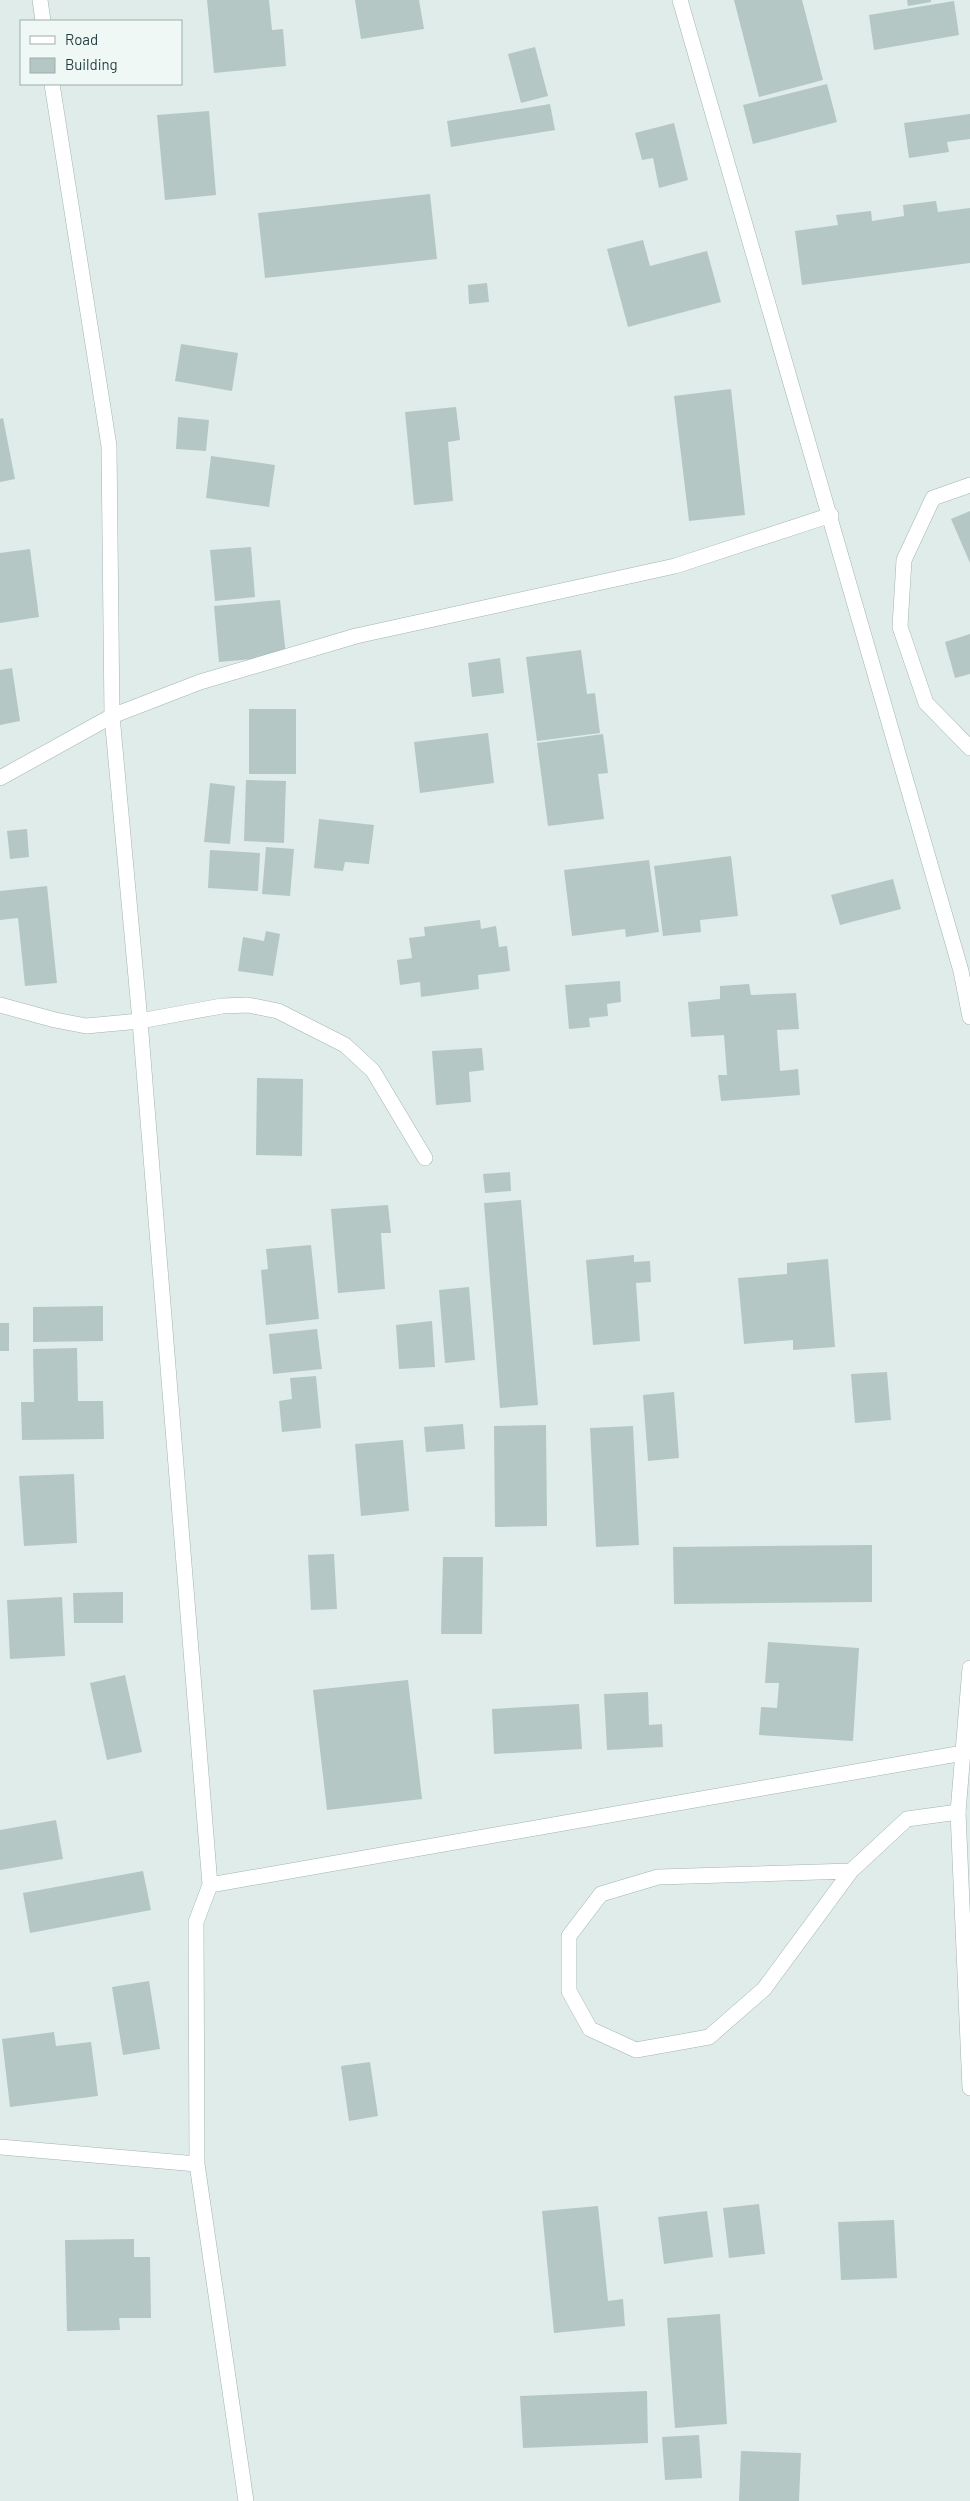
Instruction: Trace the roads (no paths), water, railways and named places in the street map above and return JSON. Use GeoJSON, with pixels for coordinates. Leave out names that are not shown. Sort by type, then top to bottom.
{"type":"FeatureCollection","features":[{"type":"Feature","properties":{"kind":"street"},"geometry":{"type":"LineString","coordinates":[[40,0],[43,20]]}},
{"type":"Feature","properties":{"kind":"street"},"geometry":{"type":"LineString","coordinates":[[680,0],[965,969],[970,1017]]}},
{"type":"Feature","properties":{"kind":"street"},"geometry":{"type":"LineString","coordinates":[[52,85],[110,446],[112,716],[140,1021],[210,1885],[196,1922],[197,2164],[246,2501]]}},
{"type":"Feature","properties":{"kind":"street"},"geometry":{"type":"LineString","coordinates":[[970,485],[933,498],[904,560],[900,627],[926,703],[970,748]]}},
{"type":"Feature","properties":{"kind":"street"},"geometry":{"type":"LineString","coordinates":[[0,778],[112,716],[200,682],[356,636],[675,566],[831,515]]}},
{"type":"Feature","properties":{"kind":"street"},"geometry":{"type":"LineString","coordinates":[[0,1005],[55,1020],[86,1026],[140,1021],[222,1006],[248,1005],[278,1011],[345,1045],[373,1071],[425,1158]]}},
{"type":"Feature","properties":{"kind":"street"},"geometry":{"type":"LineString","coordinates":[[970,1668],[958,1812],[970,2088]]}},
{"type":"Feature","properties":{"kind":"street"},"geometry":{"type":"LineString","coordinates":[[210,1885],[963,1753]]}},
{"type":"Feature","properties":{"kind":"street"},"geometry":{"type":"LineString","coordinates":[[851,1871],[658,1877],[601,1894],[569,1936],[569,1991],[590,2029],[636,2050],[709,2037],[764,1989],[851,1871],[907,1819],[958,1812]]}},
{"type":"Feature","properties":{"kind":"street"},"geometry":{"type":"LineString","coordinates":[[0,2147],[197,2164]]}}]}
